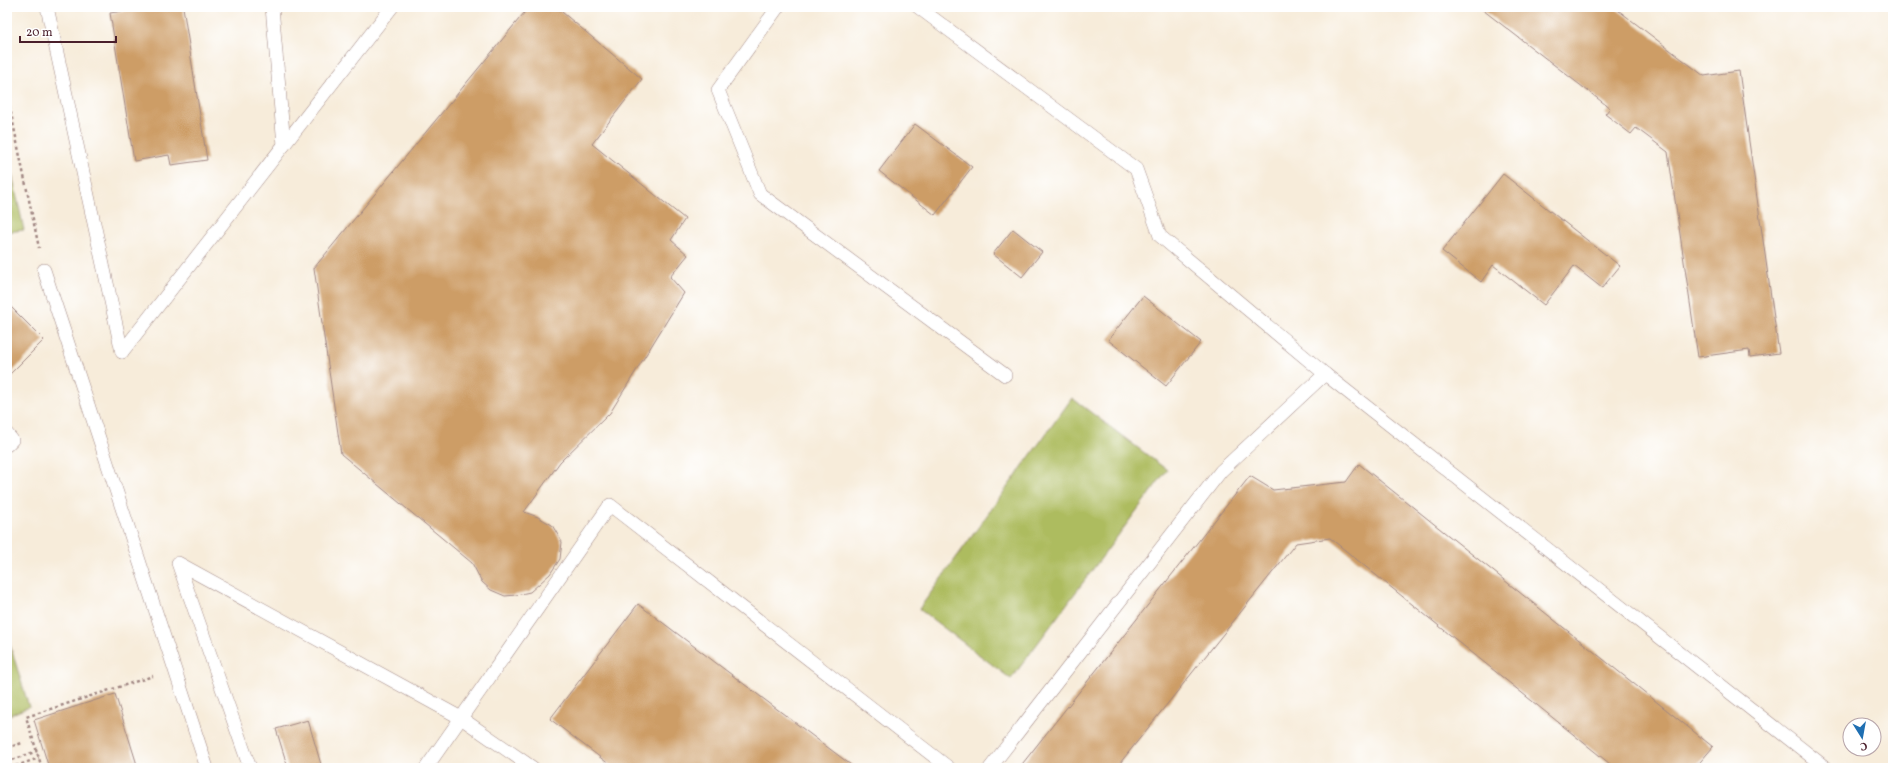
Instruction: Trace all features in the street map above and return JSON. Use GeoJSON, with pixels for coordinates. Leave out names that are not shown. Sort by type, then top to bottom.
{"type":"FeatureCollection","features":[{"type":"Feature","properties":{"kind":"lane"},"geometry":{"type":"LineString","coordinates":[[47,7],[122,352],[392,7]]}},
{"type":"Feature","properties":{"kind":"lane"},"geometry":{"type":"LineString","coordinates":[[272,7],[284,146]]}},
{"type":"Feature","properties":{"kind":"lane"},"geometry":{"type":"LineString","coordinates":[[778,7],[718,90],[760,194],[1005,375]]}},
{"type":"Feature","properties":{"kind":"lane"},"geometry":{"type":"LineString","coordinates":[[918,7],[1136,169],[1160,236],[1325,374],[1826,768]]}},
{"type":"Feature","properties":{"kind":"lane"},"geometry":{"type":"LineString","coordinates":[[44,270],[208,768]]}},
{"type":"Feature","properties":{"kind":"lane"},"geometry":{"type":"LineString","coordinates":[[990,768],[1221,470],[1325,374]]}},
{"type":"Feature","properties":{"kind":"lane"},"geometry":{"type":"LineString","coordinates":[[7,434],[12,440],[7,445]]}},
{"type":"Feature","properties":{"kind":"lane"},"geometry":{"type":"LineString","coordinates":[[426,768],[610,506],[949,768]]}},
{"type":"Feature","properties":{"kind":"lane"},"geometry":{"type":"LineString","coordinates":[[250,768],[178,563],[461,718],[533,768]]}},
{"type":"Feature","properties":{"kind":"path"},"geometry":{"type":"LineString","coordinates":[[42,768],[26,717],[158,674]]}},
{"type":"Feature","properties":{"kind":"path"},"geometry":{"type":"LineString","coordinates":[[7,748],[22,743]]}},
{"type":"Feature","properties":{"kind":"path"},"geometry":{"type":"LineString","coordinates":[[7,762],[37,751]]}},
{"type":"Feature","properties":{"kind":"path"},"geometry":{"type":"LineString","coordinates":[[10,768],[39,758]]}},
{"type":"Feature","properties":{"kind":"green space"},"geometry":{"type":"Polygon","coordinates":[[[7,151],[24,230],[7,232],[7,151]]]}},
{"type":"Feature","properties":{"kind":"green space"},"geometry":{"type":"Polygon","coordinates":[[[1072,398],[1167,470],[1011,679],[919,609],[1072,398]]]}},
{"type":"Feature","properties":{"kind":"green space"},"geometry":{"type":"Polygon","coordinates":[[[7,635],[29,707],[7,716],[7,635]]]}},
{"type":"Feature","properties":{"kind":"building"},"geometry":{"type":"Polygon","coordinates":[[[148,7],[183,7],[207,160],[171,165],[169,155],[134,161],[110,13],[148,7]]]}},
{"type":"Feature","properties":{"kind":"building"},"geometry":{"type":"Polygon","coordinates":[[[529,7],[556,7],[642,79],[592,144],[685,219],[671,240],[688,255],[670,277],[684,293],[610,413],[560,462],[524,512],[538,517],[552,525],[562,542],[560,559],[550,574],[530,592],[505,596],[491,590],[482,582],[472,563],[341,454],[314,268],[529,7]]]}},
{"type":"Feature","properties":{"kind":"building"},"geometry":{"type":"Polygon","coordinates":[[[1479,7],[1614,7],[1704,76],[1739,71],[1779,353],[1750,357],[1749,350],[1698,357],[1668,152],[1636,128],[1631,134],[1605,114],[1610,108],[1479,7]]]}},
{"type":"Feature","properties":{"kind":"building"},"geometry":{"type":"Polygon","coordinates":[[[915,124],[972,167],[935,215],[879,171],[915,124]]]}},
{"type":"Feature","properties":{"kind":"building"},"geometry":{"type":"Polygon","coordinates":[[[1503,174],[1620,266],[1602,288],[1574,266],[1544,305],[1493,265],[1481,282],[1442,251],[1503,174]]]}},
{"type":"Feature","properties":{"kind":"building"},"geometry":{"type":"Polygon","coordinates":[[[1013,229],[1042,252],[1022,277],[993,254],[1013,229]]]}},
{"type":"Feature","properties":{"kind":"building"},"geometry":{"type":"Polygon","coordinates":[[[1143,296],[1201,342],[1166,386],[1108,340],[1143,296]]]}},
{"type":"Feature","properties":{"kind":"building"},"geometry":{"type":"Polygon","coordinates":[[[7,303],[44,340],[7,377],[7,303]]]}},
{"type":"Feature","properties":{"kind":"building"},"geometry":{"type":"Polygon","coordinates":[[[1359,464],[1713,747],[1695,768],[1615,768],[1330,538],[1296,543],[1116,768],[1019,768],[1250,476],[1273,490],[1346,482],[1359,464]]]}},
{"type":"Feature","properties":{"kind":"building"},"geometry":{"type":"Polygon","coordinates":[[[638,604],[855,768],[614,768],[550,719],[638,604]]]}},
{"type":"Feature","properties":{"kind":"building"},"geometry":{"type":"Polygon","coordinates":[[[115,694],[138,768],[49,768],[34,720],[115,694]]]}},
{"type":"Feature","properties":{"kind":"building"},"geometry":{"type":"Polygon","coordinates":[[[308,720],[322,768],[288,768],[276,729],[308,720]]]}}]}
